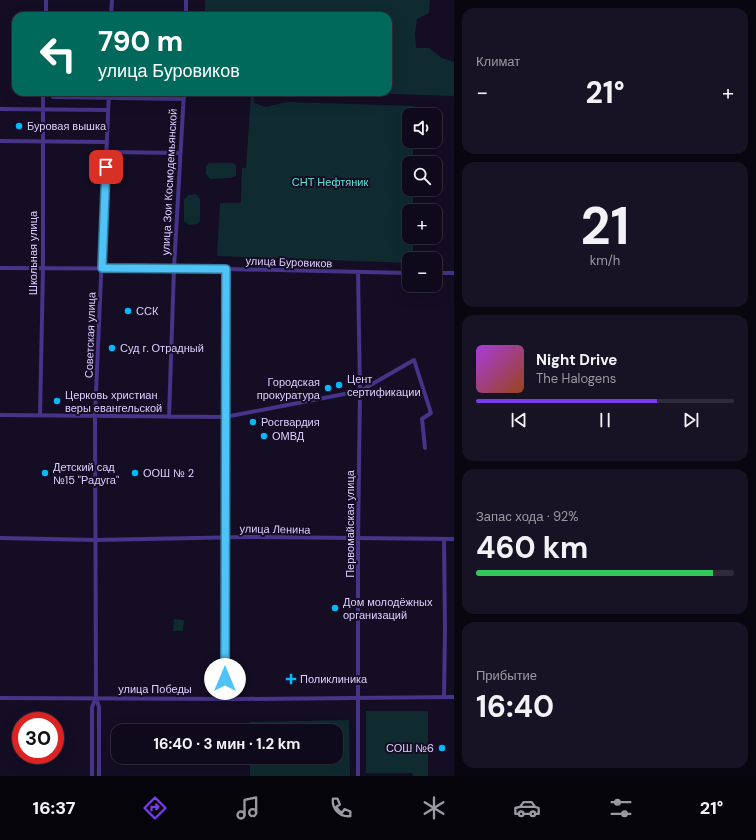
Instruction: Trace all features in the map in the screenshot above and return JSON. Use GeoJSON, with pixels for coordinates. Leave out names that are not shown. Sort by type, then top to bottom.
{"type":"FeatureCollection","features":[{"type":"Feature","properties":{"kind":"street"},"geometry":{"type":"LineString","coordinates":[[46,0],[46,12]]}},
{"type":"Feature","properties":{"kind":"street"},"geometry":{"type":"LineString","coordinates":[[111,12],[112,0]]}},
{"type":"Feature","properties":{"kind":"street"},"geometry":{"type":"LineString","coordinates":[[186,0],[186,12]]}},
{"type":"Feature","properties":{"kind":"street","name":"Школьная улица"},"geometry":{"type":"LineString","coordinates":[[40,415],[43,268],[43,96]]}},
{"type":"Feature","properties":{"kind":"street","name":"улица Зои Космодемьянской"},"geometry":{"type":"LineString","coordinates":[[169,417],[174,268],[183,96]]}},
{"type":"Feature","properties":{"kind":"street"},"geometry":{"type":"LineString","coordinates":[[53,97],[183,99]]}},
{"type":"Feature","properties":{"kind":"street","name":"Советская улица"},"geometry":{"type":"LineString","coordinates":[[99,776],[99,707],[96,698],[95,416],[109,98]]}},
{"type":"Feature","properties":{"kind":"street"},"geometry":{"type":"LineString","coordinates":[[0,109],[108,110]]}},
{"type":"Feature","properties":{"kind":"street"},"geometry":{"type":"LineString","coordinates":[[0,141],[107,142]]}},
{"type":"Feature","properties":{"kind":"street"},"geometry":{"type":"LineString","coordinates":[[106,152],[180,154]]}},
{"type":"Feature","properties":{"kind":"street","name":"улица Буровиков"},"geometry":{"type":"LineString","coordinates":[[0,268],[174,268],[402,273]]}},
{"type":"Feature","properties":{"kind":"street"},"geometry":{"type":"LineString","coordinates":[[225,698],[226,269]]}},
{"type":"Feature","properties":{"kind":"street","name":"Первомайская улица"},"geometry":{"type":"LineString","coordinates":[[358,272],[360,391],[358,539],[358,776]]}},
{"type":"Feature","properties":{"kind":"street"},"geometry":{"type":"LineString","coordinates":[[442,273],[454,273]]}},
{"type":"Feature","properties":{"kind":"street"},"geometry":{"type":"LineString","coordinates":[[0,415],[225,417],[360,391],[414,360],[431,413],[422,419],[425,448]]}},
{"type":"Feature","properties":{"kind":"street","name":"улица Ленина"},"geometry":{"type":"LineString","coordinates":[[0,538],[96,540],[226,538],[454,539]]}},
{"type":"Feature","properties":{"kind":"street"},"geometry":{"type":"LineString","coordinates":[[444,539],[444,697]]}},
{"type":"Feature","properties":{"kind":"street","name":"улица Победы"},"geometry":{"type":"LineString","coordinates":[[0,698],[454,697]]}},
{"type":"Feature","properties":{"kind":"street","name":"Советская улица"},"geometry":{"type":"LineString","coordinates":[[92,776],[92,707],[96,698]]}},
{"type":"Feature","properties":{"kind":"green space","name":"СНТ Нефтяник"},"geometry":{"type":"Polygon","coordinates":[[[205,0],[430,0],[429,13],[417,19],[415,33],[416,48],[429,48],[442,58],[454,62],[454,96],[392,94],[392,12],[205,12],[205,0]]]}},
{"type":"Feature","properties":{"kind":"green space","name":"СНТ Нефтяник"},"geometry":{"type":"Polygon","coordinates":[[[251,96],[254,96],[254,103],[266,107],[287,102],[413,106],[413,108],[402,108],[402,148],[413,148],[413,156],[402,156],[402,196],[413,196],[413,204],[402,204],[402,244],[413,244],[413,252],[402,252],[402,263],[217,256],[220,203],[241,203],[242,168],[246,168],[251,96]]]}},
{"type":"Feature","properties":{"kind":"green space"},"geometry":{"type":"Polygon","coordinates":[[[209,163],[233,163],[236,166],[236,176],[231,178],[210,179],[206,174],[206,166],[209,163]]]}},
{"type":"Feature","properties":{"kind":"green space"},"geometry":{"type":"Polygon","coordinates":[[[196,194],[200,199],[200,221],[197,224],[189,225],[184,221],[184,200],[188,195],[196,194]]]}},
{"type":"Feature","properties":{"kind":"green space"},"geometry":{"type":"Polygon","coordinates":[[[174,619],[184,620],[183,631],[173,631],[174,619]]]}},
{"type":"Feature","properties":{"kind":"green space"},"geometry":{"type":"Polygon","coordinates":[[[366,711],[428,711],[428,776],[413,776],[412,773],[366,773],[366,711]]]}},
{"type":"Feature","properties":{"kind":"green space"},"geometry":{"type":"Polygon","coordinates":[[[349,720],[350,776],[250,776],[250,764],[343,764],[343,724],[250,724],[250,722],[349,720]]]}},
{"type":"Feature","properties":{"kind":"place","name":"Буровая вышка"},"geometry":{"type":"Point","coordinates":[19,126]}},
{"type":"Feature","properties":{"kind":"place","name":"ССК"},"geometry":{"type":"Point","coordinates":[128,311]}},
{"type":"Feature","properties":{"kind":"place","name":"Суд г. Отрадный"},"geometry":{"type":"Point","coordinates":[112,348]}},
{"type":"Feature","properties":{"kind":"place","name":"Цент сертификации"},"geometry":{"type":"Point","coordinates":[339,385]}},
{"type":"Feature","properties":{"kind":"place","name":"Городская прокуратура"},"geometry":{"type":"Point","coordinates":[328,388]}},
{"type":"Feature","properties":{"kind":"place","name":"Церковь христиан веры евангельской"},"geometry":{"type":"Point","coordinates":[57,401]}},
{"type":"Feature","properties":{"kind":"place","name":"Росгвардия"},"geometry":{"type":"Point","coordinates":[253,422]}},
{"type":"Feature","properties":{"kind":"place","name":"ОМВД"},"geometry":{"type":"Point","coordinates":[264,436]}},
{"type":"Feature","properties":{"kind":"place","name":"Детский сад №15 \"Радуга\""},"geometry":{"type":"Point","coordinates":[45,473]}},
{"type":"Feature","properties":{"kind":"place","name":"ООШ № 2"},"geometry":{"type":"Point","coordinates":[135,473]}},
{"type":"Feature","properties":{"kind":"place","name":"Дом молодёжных организаций"},"geometry":{"type":"Point","coordinates":[335,608]}},
{"type":"Feature","properties":{"kind":"place","name":"Поликлиника"},"geometry":{"type":"Point","coordinates":[291,679]}},
{"type":"Feature","properties":{"kind":"place","name":"СОШ №6"},"geometry":{"type":"Point","coordinates":[442,748]}},
{"type":"Feature","properties":{"kind":"route"},"geometry":{"type":"LineString","coordinates":[[106,167],[102,268],[226,269],[225,679]]}}]}
